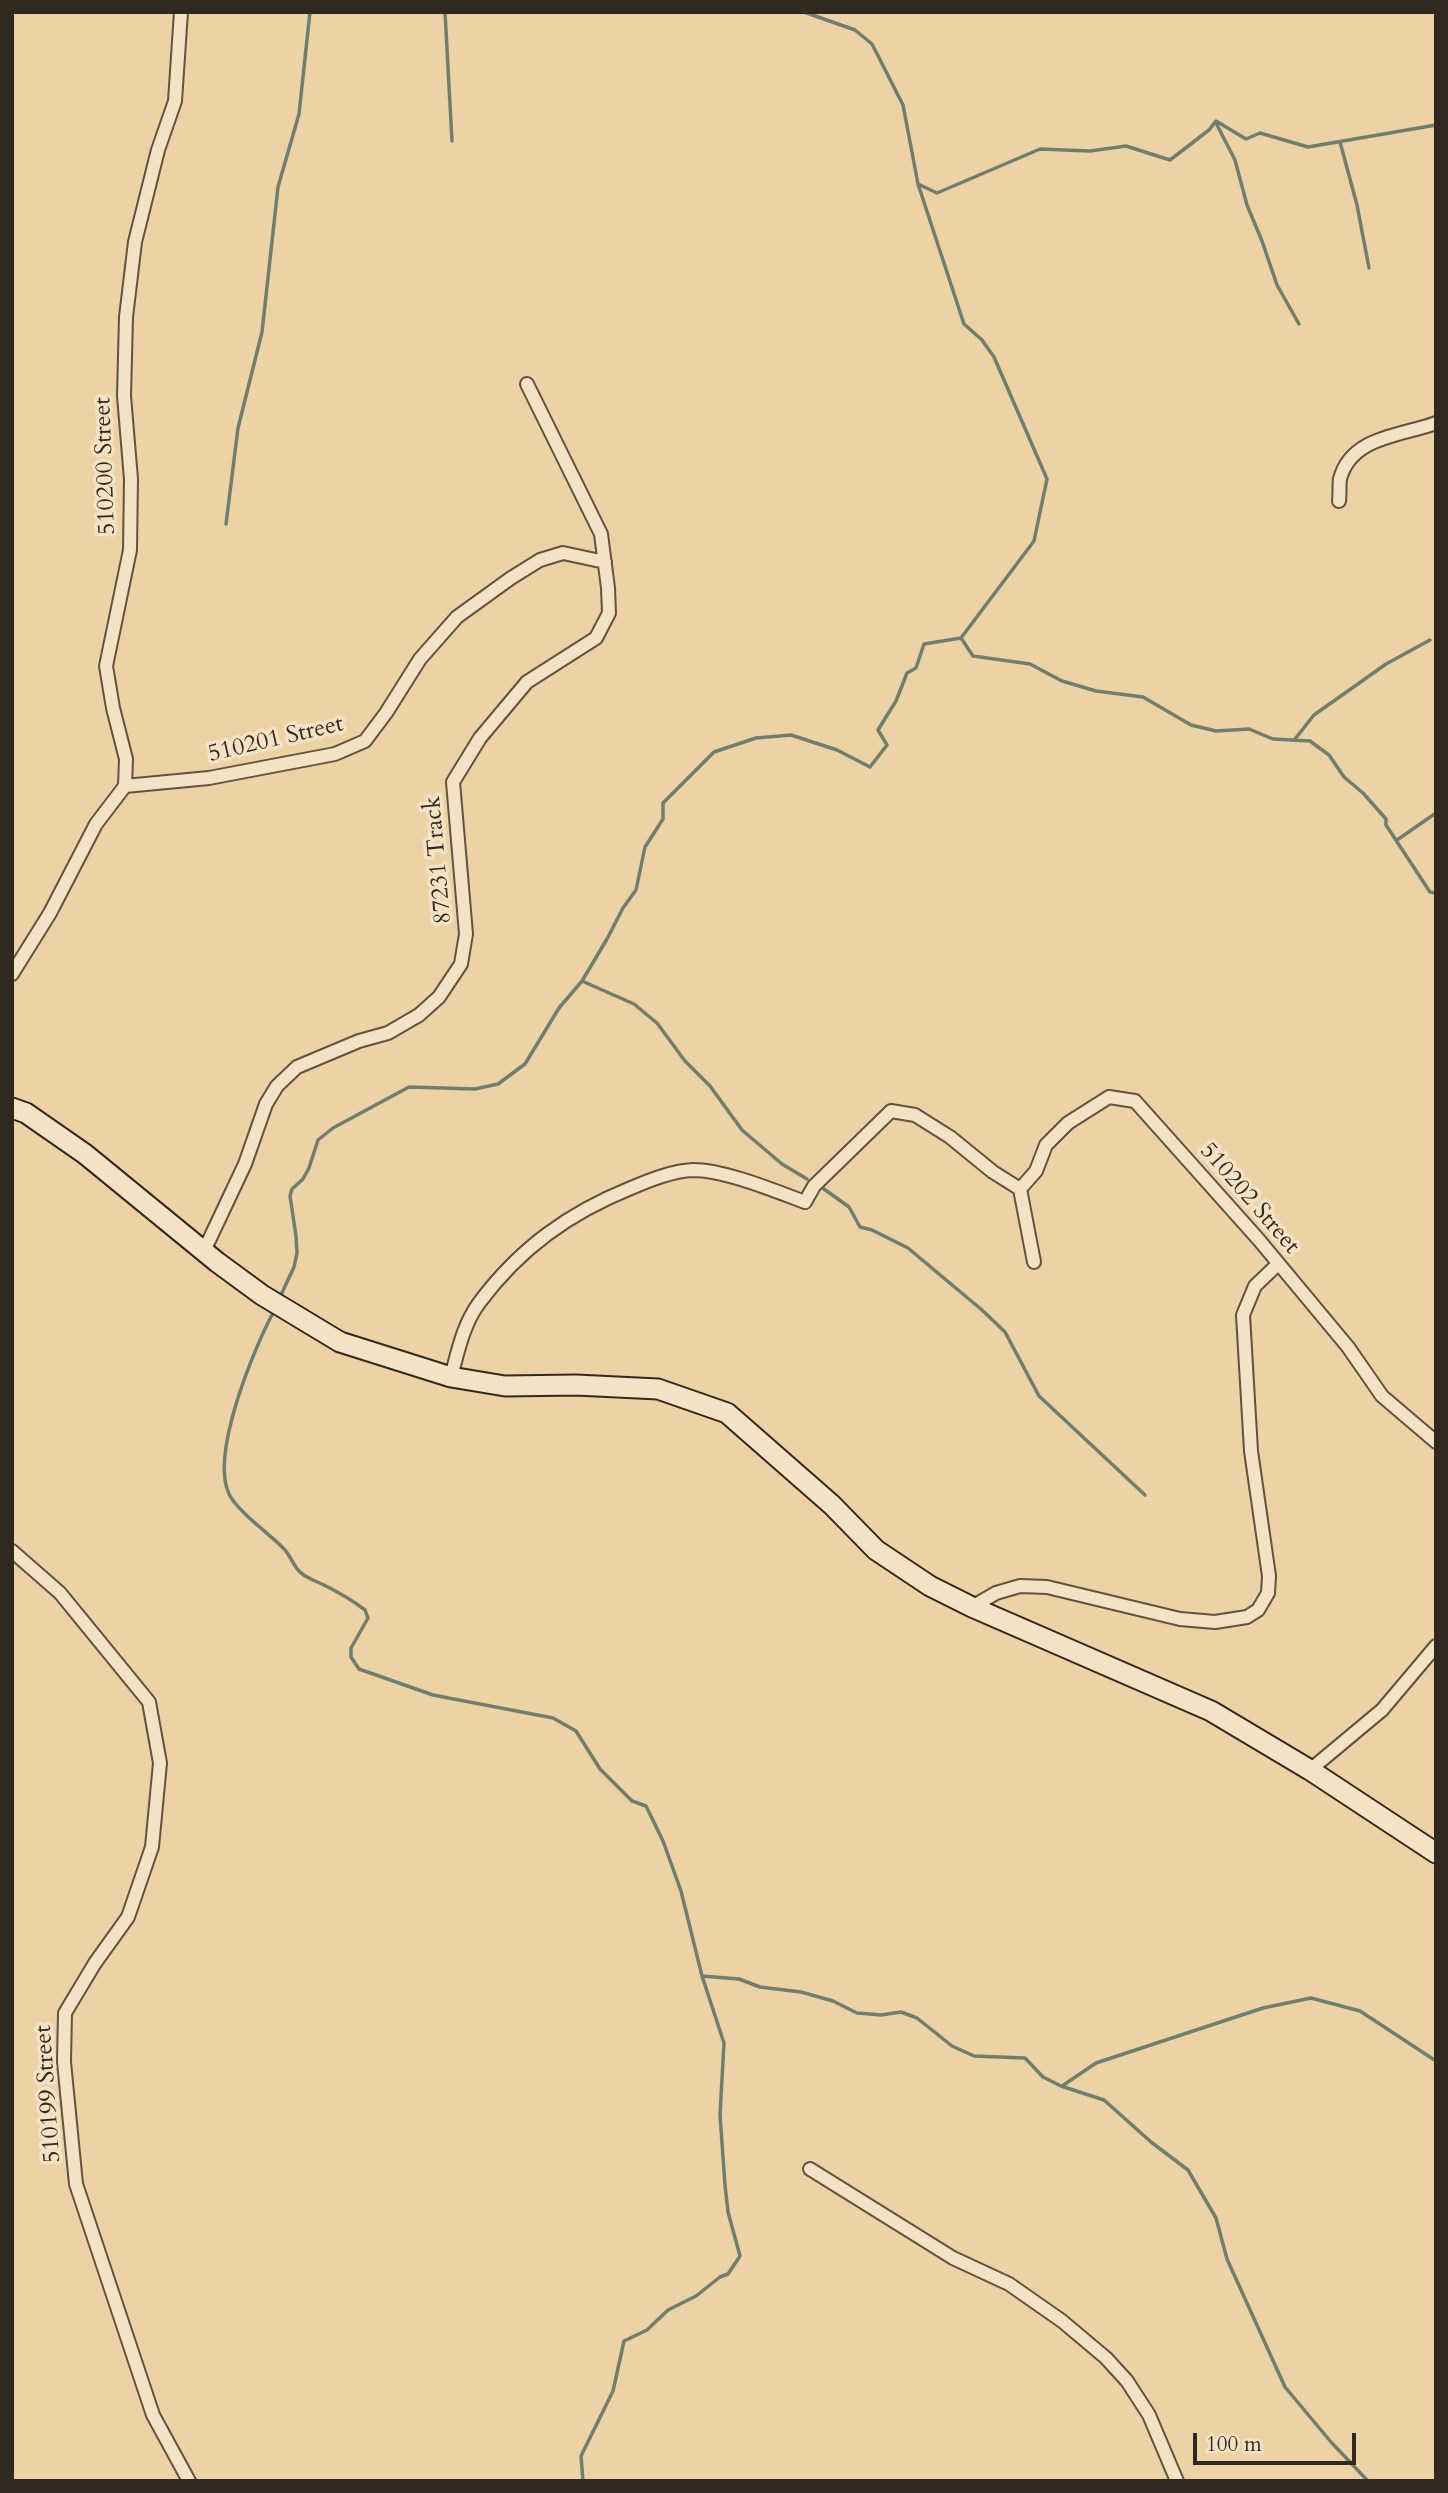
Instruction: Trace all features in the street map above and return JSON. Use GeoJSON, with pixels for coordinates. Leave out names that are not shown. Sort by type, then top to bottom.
{"type":"FeatureCollection","features":[{"type":"Feature","properties":{"kind":"street","name":"510200 Street"},"geometry":{"type":"LineString","coordinates":[[125,786],[125,759],[106,667],[130,550],[131,480],[124,396],[126,317],[135,242],[158,150],[175,101],[181,12]]}},
{"type":"Feature","properties":{"kind":"street","name":"87231 Track"},"geometry":{"type":"LineString","coordinates":[[204,1251],[245,1164],[266,1104],[276,1086],[297,1067],[359,1041],[388,1033],[419,1015],[439,997],[461,964],[466,934],[453,782],[480,738],[527,682],[596,638],[609,612],[601,534],[527,384]]}},
{"type":"Feature","properties":{"kind":"street"},"geometry":{"type":"LineString","coordinates":[[1339,500],[1339,481],[1344,468],[1358,450],[1375,442],[1436,424]]}},
{"type":"Feature","properties":{"kind":"street","name":"510201 Street"},"geometry":{"type":"LineString","coordinates":[[125,786],[209,778],[335,754],[365,741],[420,659],[457,617],[510,578],[540,560],[563,553],[605,562]]}},
{"type":"Feature","properties":{"kind":"street"},"geometry":{"type":"LineString","coordinates":[[12,974],[50,913],[96,824],[125,786]]}},
{"type":"Feature","properties":{"kind":"street","name":"510202 Street"},"geometry":{"type":"LineString","coordinates":[[1020,1189],[1036,1171],[1046,1145],[1068,1123],[1109,1097],[1135,1101],[1278,1264],[1348,1348],[1382,1396],[1436,1442]]}},
{"type":"Feature","properties":{"kind":"street"},"geometry":{"type":"LineString","coordinates":[[12,1108],[26,1113],[85,1154],[262,1295],[340,1342],[451,1377],[505,1386],[576,1385],[658,1390],[727,1413],[832,1505],[876,1550],[930,1586],[1211,1711],[1310,1770],[1436,1853]]}},
{"type":"Feature","properties":{"kind":"street"},"geometry":{"type":"LineString","coordinates":[[451,1377],[459,1341],[478,1304],[549,1231],[593,1203],[646,1182],[693,1170],[730,1176],[806,1202],[814,1186],[891,1111],[915,1115],[950,1137],[993,1172],[1020,1189],[1034,1262]]}},
{"type":"Feature","properties":{"kind":"street"},"geometry":{"type":"LineString","coordinates":[[972,1606],[996,1593],[1020,1586],[1047,1587],[1180,1619],[1215,1622],[1247,1617],[1258,1610],[1268,1593],[1269,1576],[1251,1451],[1243,1315],[1255,1286],[1278,1264]]}},
{"type":"Feature","properties":{"kind":"street","name":"510199 Street"},"geometry":{"type":"LineString","coordinates":[[12,1551],[60,1593],[149,1702],[160,1762],[152,1847],[128,1917],[95,1963],[65,2013],[64,2062],[76,2184],[153,2415],[189,2481]]}},
{"type":"Feature","properties":{"kind":"street"},"geometry":{"type":"LineString","coordinates":[[1310,1770],[1382,1710],[1436,1646]]}},
{"type":"Feature","properties":{"kind":"street"},"geometry":{"type":"LineString","coordinates":[[810,2169],[953,2258],[1009,2284],[1062,2321],[1106,2358],[1127,2381],[1149,2415],[1177,2481]]}},
{"type":"Feature","properties":{"kind":"waterway"},"geometry":{"type":"LineString","coordinates":[[226,524],[238,428],[262,332],[278,187],[299,114],[310,12]]}},
{"type":"Feature","properties":{"kind":"waterway"},"geometry":{"type":"LineString","coordinates":[[445,12],[452,141]]}},
{"type":"Feature","properties":{"kind":"waterway"},"geometry":{"type":"LineString","coordinates":[[280,1297],[294,1267],[297,1253],[290,1196],[292,1189],[303,1179],[309,1168],[318,1140],[333,1128],[409,1087],[475,1089],[498,1084],[525,1064],[559,1008],[582,981],[636,890],[645,847],[663,819],[663,803],[714,752],[756,738],[791,735],[837,750],[870,767],[887,745],[878,730],[896,701],[907,673],[916,668],[924,644],[961,638],[1034,541],[1047,479],[994,357],[982,340],[964,324],[918,184],[903,105],[872,44],[855,30],[804,12]]}},
{"type":"Feature","properties":{"kind":"waterway"},"geometry":{"type":"LineString","coordinates":[[918,184],[937,193],[1040,149],[1090,151],[1126,146],[1170,160],[1209,130],[1216,121],[1246,139],[1260,133],[1308,147],[1436,125]]}},
{"type":"Feature","properties":{"kind":"waterway"},"geometry":{"type":"LineString","coordinates":[[1216,123],[1235,160],[1247,205],[1277,285],[1299,324]]}},
{"type":"Feature","properties":{"kind":"waterway"},"geometry":{"type":"LineString","coordinates":[[1340,142],[1357,205],[1369,268]]}},
{"type":"Feature","properties":{"kind":"waterway"},"geometry":{"type":"LineString","coordinates":[[961,638],[973,656],[1030,664],[1062,681],[1096,691],[1143,697],[1191,725],[1216,731],[1249,729],[1273,739],[1310,741],[1329,755],[1344,777],[1363,793],[1386,819],[1386,825],[1430,892],[1436,893]]}},
{"type":"Feature","properties":{"kind":"waterway"},"geometry":{"type":"LineString","coordinates":[[1295,739],[1314,715],[1386,664],[1430,640]]}},
{"type":"Feature","properties":{"kind":"waterway"},"geometry":{"type":"LineString","coordinates":[[1397,840],[1436,813]]}},
{"type":"Feature","properties":{"kind":"waterway"},"geometry":{"type":"LineString","coordinates":[[582,981],[634,1004],[657,1023],[685,1061],[710,1086],[742,1130],[782,1164],[807,1179]]}},
{"type":"Feature","properties":{"kind":"waterway"},"geometry":{"type":"LineString","coordinates":[[824,1189],[849,1207],[860,1227],[908,1248],[982,1310],[1005,1332],[1039,1396],[1145,1495]]}},
{"type":"Feature","properties":{"kind":"waterway"},"geometry":{"type":"LineString","coordinates":[[274,1311],[246,1375],[230,1428],[225,1454],[225,1476],[233,1501],[285,1550],[302,1574],[340,1593],[365,1610],[368,1618],[351,1648],[351,1657],[359,1669],[433,1695],[553,1718],[576,1731],[600,1769],[632,1801],[646,1806],[663,1841],[681,1891],[702,1976],[724,2043],[720,2115],[725,2185],[728,2212],[740,2256],[728,2274],[696,2296],[668,2310],[647,2330],[624,2341],[613,2391],[581,2456],[583,2481]]}},
{"type":"Feature","properties":{"kind":"waterway"},"geometry":{"type":"LineString","coordinates":[[702,1976],[739,1979],[760,1987],[801,1992],[833,2001],[857,2013],[881,2015],[901,2012],[917,2018],[952,2046],[974,2056],[1025,2058],[1043,2077],[1104,2100],[1151,2142],[1188,2170],[1216,2218],[1227,2259],[1285,2387],[1368,2481]]}},
{"type":"Feature","properties":{"kind":"waterway"},"geometry":{"type":"LineString","coordinates":[[1062,2086],[1096,2063],[1263,2008],[1311,1998],[1360,2011],[1436,2061]]}}]}
